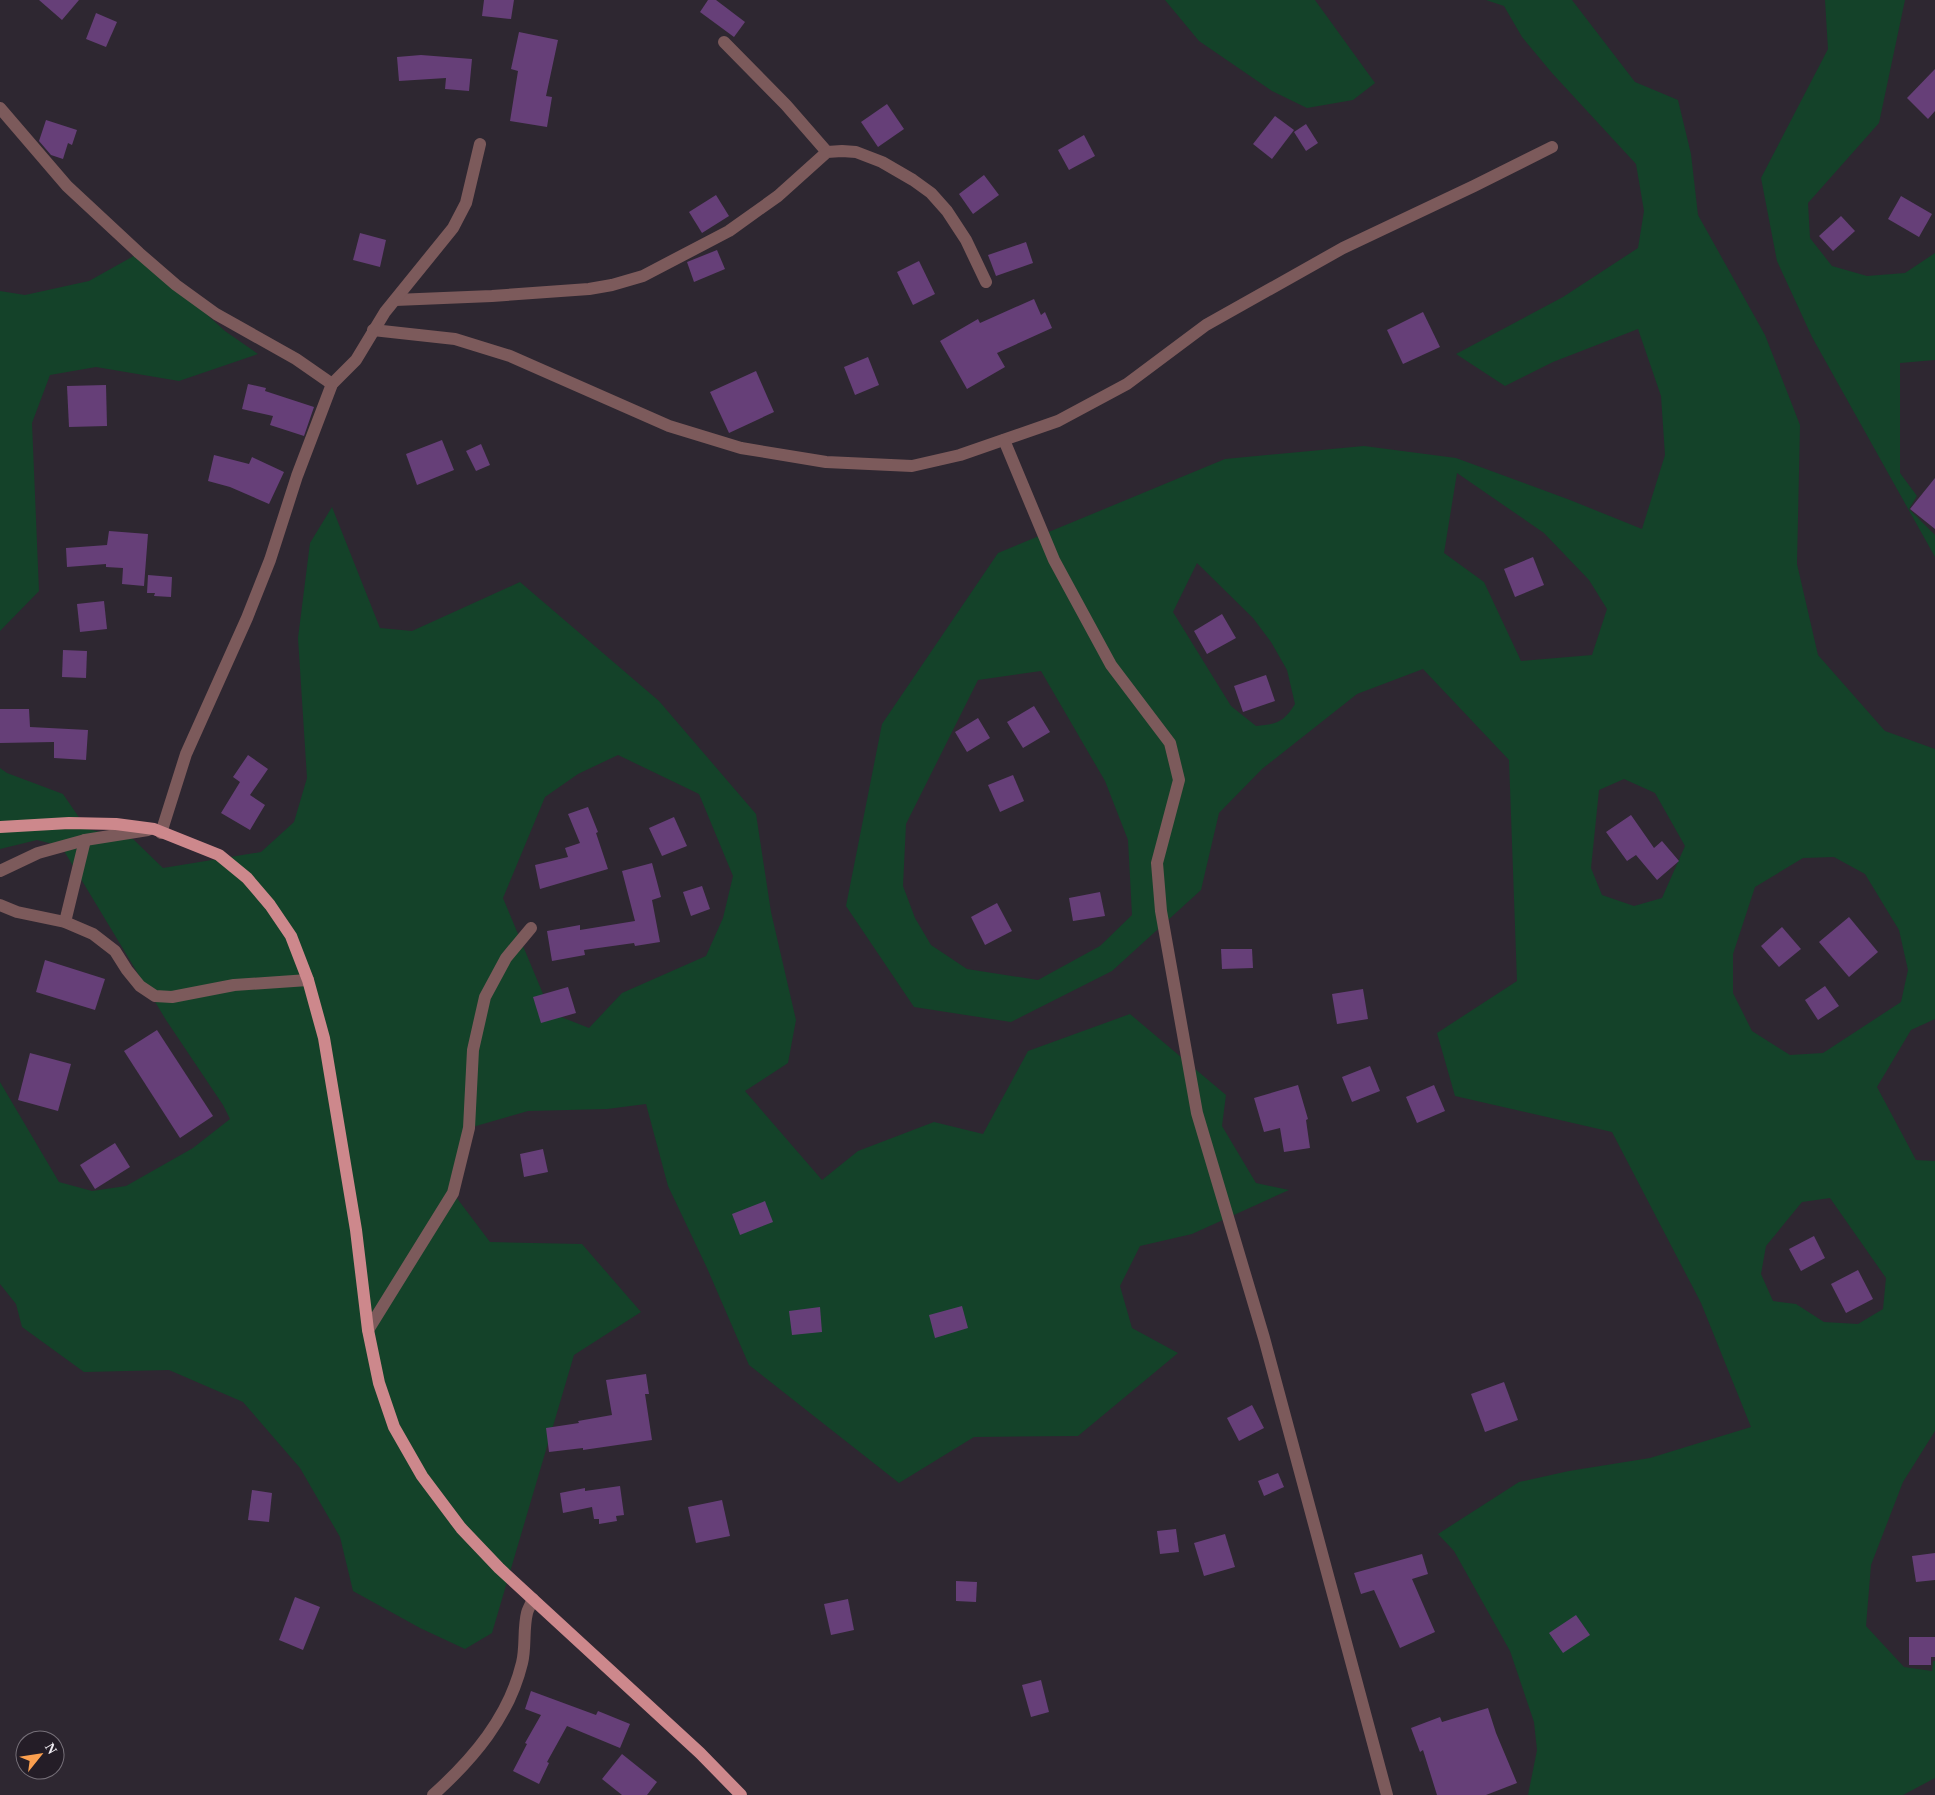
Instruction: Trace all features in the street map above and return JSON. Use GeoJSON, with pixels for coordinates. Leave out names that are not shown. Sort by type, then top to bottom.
{"type":"FeatureCollection","features":[{"type":"Feature","properties":{"kind":"main road"},"geometry":{"type":"LineString","coordinates":[[0,827],[69,823],[116,824],[157,831],[219,855],[247,878],[270,905],[291,936],[308,980],[324,1038],[356,1230],[368,1330],[379,1383],[394,1427],[422,1476],[461,1528],[533,1599],[700,1753],[741,1795]]}},
{"type":"Feature","properties":{"kind":"street"},"geometry":{"type":"LineString","coordinates":[[724,42],[786,105],[827,152]]}},
{"type":"Feature","properties":{"kind":"street"},"geometry":{"type":"LineString","coordinates":[[0,108],[67,186],[139,254],[176,285],[216,314],[296,359],[332,384]]}},
{"type":"Feature","properties":{"kind":"street"},"geometry":{"type":"LineString","coordinates":[[0,871],[38,854],[85,840],[157,831],[186,754],[247,618],[270,560],[297,476],[332,384],[356,360],[373,330],[395,300],[453,228],[466,203],[480,144]]}},
{"type":"Feature","properties":{"kind":"street"},"geometry":{"type":"LineString","coordinates":[[373,330],[455,339],[510,356],[669,426],[741,448],[826,462],[912,466],[960,455],[1058,421],[1127,384],[1206,325],[1343,248],[1552,147]]}},
{"type":"Feature","properties":{"kind":"street"},"geometry":{"type":"LineString","coordinates":[[395,300],[589,289],[643,276],[729,231],[778,196],[827,152],[842,150],[869,156],[914,180],[931,193],[947,211],[966,240],[986,282]]}},
{"type":"Feature","properties":{"kind":"street"},"geometry":{"type":"LineString","coordinates":[[1004,440],[1054,560],[1111,665],[1170,743],[1179,780],[1157,864],[1161,911],[1196,1113],[1264,1338],[1387,1795]]}},
{"type":"Feature","properties":{"kind":"street"},"geometry":{"type":"LineString","coordinates":[[65,922],[85,840]]}},
{"type":"Feature","properties":{"kind":"street"},"geometry":{"type":"LineString","coordinates":[[0,906],[17,912],[65,922],[93,934],[115,951],[140,986],[155,996],[172,997],[234,985],[308,980]]}},
{"type":"Feature","properties":{"kind":"street"},"geometry":{"type":"LineString","coordinates":[[368,1330],[453,1193],[469,1128],[472,1050],[485,997],[506,958],[531,928]]}},
{"type":"Feature","properties":{"kind":"street"},"geometry":{"type":"LineString","coordinates":[[433,1795],[478,1750],[505,1708],[513,1691],[522,1662],[527,1614],[533,1599]]}},
{"type":"Feature","properties":{"kind":"green space"},"geometry":{"type":"Polygon","coordinates":[[[1165,0],[1315,0],[1375,83],[1353,100],[1307,108],[1272,91],[1199,41],[1165,0]]]}},
{"type":"Feature","properties":{"kind":"green space"},"geometry":{"type":"Polygon","coordinates":[[[1486,0],[1572,0],[1635,82],[1678,100],[1691,154],[1698,215],[1765,335],[1800,425],[1797,564],[1818,655],[1885,731],[1935,749],[1935,1019],[1911,1030],[1877,1087],[1916,1160],[1935,1161],[1935,1431],[1903,1482],[1871,1565],[1866,1626],[1904,1667],[1932,1671],[1933,1661],[1935,1661],[1935,1778],[1903,1795],[1528,1795],[1537,1750],[1534,1722],[1510,1651],[1454,1551],[1438,1534],[1519,1482],[1569,1471],[1650,1458],[1751,1427],[1701,1303],[1612,1132],[1455,1096],[1437,1033],[1517,981],[1509,760],[1423,669],[1357,694],[1262,769],[1219,813],[1201,890],[1112,971],[1011,1022],[914,1007],[846,906],[882,724],[998,553],[1225,459],[1364,446],[1456,458],[1642,529],[1665,455],[1661,396],[1638,329],[1553,362],[1505,386],[1456,354],[1563,297],[1638,248],[1644,211],[1636,164],[1552,73],[1522,37],[1504,6],[1486,0]],[[1457,473],[1444,553],[1484,582],[1521,661],[1592,655],[1607,609],[1589,580],[1544,533],[1457,473]],[[1197,563],[1173,612],[1231,706],[1256,726],[1279,721],[1287,715],[1295,704],[1287,670],[1271,642],[1253,618],[1197,563]],[[1041,671],[978,680],[906,824],[903,886],[915,918],[931,945],[967,969],[1038,980],[1100,946],[1132,915],[1128,840],[1105,781],[1041,671]],[[1624,779],[1599,790],[1591,868],[1602,895],[1634,906],[1662,898],[1685,846],[1655,793],[1624,779]],[[1834,857],[1803,858],[1755,887],[1733,954],[1733,993],[1752,1031],[1790,1055],[1823,1053],[1901,1002],[1908,970],[1899,930],[1865,874],[1834,857]],[[1830,1198],[1802,1202],[1766,1246],[1761,1274],[1773,1301],[1796,1304],[1824,1322],[1858,1324],[1883,1309],[1886,1278],[1830,1198]]]}},
{"type":"Feature","properties":{"kind":"green space"},"geometry":{"type":"Polygon","coordinates":[[[1825,0],[1905,0],[1879,123],[1808,203],[1810,238],[1832,266],[1867,276],[1905,273],[1935,253],[1935,360],[1900,363],[1900,473],[1917,496],[1909,509],[1935,535],[1935,557],[1812,337],[1777,261],[1761,178],[1828,49],[1825,0]]]}},
{"type":"Feature","properties":{"kind":"green space"},"geometry":{"type":"Polygon","coordinates":[[[139,253],[225,331],[258,354],[179,381],[96,367],[50,375],[32,423],[39,591],[0,631],[0,291],[25,295],[89,281],[139,253]]]}},
{"type":"Feature","properties":{"kind":"green space"},"geometry":{"type":"Polygon","coordinates":[[[332,507],[380,628],[412,631],[520,582],[659,701],[756,814],[771,912],[796,1020],[788,1063],[745,1091],[822,1180],[858,1151],[934,1122],[983,1134],[1028,1051],[1130,1014],[1226,1095],[1222,1126],[1256,1183],[1289,1190],[1192,1234],[1140,1246],[1120,1286],[1132,1328],[1178,1353],[1078,1436],[974,1437],[899,1483],[749,1365],[707,1268],[668,1186],[646,1104],[607,1109],[528,1111],[469,1128],[453,1193],[490,1242],[582,1244],[641,1312],[574,1355],[492,1633],[465,1649],[420,1628],[353,1591],[340,1537],[300,1468],[243,1402],[169,1370],[84,1372],[22,1327],[16,1304],[0,1284],[0,1082],[59,1182],[92,1191],[126,1186],[193,1148],[230,1119],[223,1105],[166,1020],[61,846],[37,840],[0,849],[0,768],[7,773],[63,794],[87,829],[133,839],[163,868],[261,852],[294,822],[307,778],[298,638],[310,543],[332,507]],[[618,755],[578,774],[545,797],[503,898],[551,1013],[589,1028],[622,993],[706,956],[723,918],[733,876],[699,794],[618,755]]]}},
{"type":"Feature","properties":{"kind":"building"},"geometry":{"type":"Polygon","coordinates":[[[39,0],[79,0],[62,20],[39,0]]]}},
{"type":"Feature","properties":{"kind":"building"},"geometry":{"type":"Polygon","coordinates":[[[484,0],[514,0],[511,19],[482,16],[484,0]]]}},
{"type":"Feature","properties":{"kind":"building"},"geometry":{"type":"Polygon","coordinates":[[[708,0],[716,0],[745,22],[734,37],[700,12],[708,0]]]}},
{"type":"Feature","properties":{"kind":"building"},"geometry":{"type":"Polygon","coordinates":[[[96,13],[117,22],[106,47],[86,39],[96,13]]]}},
{"type":"Feature","properties":{"kind":"building"},"geometry":{"type":"Polygon","coordinates":[[[519,32],[558,40],[546,96],[552,97],[547,127],[510,121],[518,71],[511,69],[519,32]]]}},
{"type":"Feature","properties":{"kind":"building"},"geometry":{"type":"Polygon","coordinates":[[[421,55],[472,59],[469,91],[445,89],[446,78],[399,81],[397,57],[421,55]]]}},
{"type":"Feature","properties":{"kind":"building"},"geometry":{"type":"Polygon","coordinates":[[[1935,69],[1935,111],[1928,119],[1907,98],[1935,69]]]}},
{"type":"Feature","properties":{"kind":"building"},"geometry":{"type":"Polygon","coordinates":[[[887,104],[904,129],[878,147],[861,122],[887,104]]]}},
{"type":"Feature","properties":{"kind":"building"},"geometry":{"type":"Polygon","coordinates":[[[1275,116],[1294,130],[1272,159],[1253,144],[1275,116]]]}},
{"type":"Feature","properties":{"kind":"building"},"geometry":{"type":"Polygon","coordinates":[[[46,120],[77,130],[72,145],[68,143],[63,159],[51,155],[39,141],[46,120]]]}},
{"type":"Feature","properties":{"kind":"building"},"geometry":{"type":"Polygon","coordinates":[[[1306,124],[1318,143],[1306,151],[1294,132],[1306,124]]]}},
{"type":"Feature","properties":{"kind":"building"},"geometry":{"type":"Polygon","coordinates":[[[1084,135],[1095,156],[1069,170],[1058,150],[1084,135]]]}},
{"type":"Feature","properties":{"kind":"building"},"geometry":{"type":"Polygon","coordinates":[[[984,175],[999,195],[973,214],[959,194],[984,175]]]}},
{"type":"Feature","properties":{"kind":"building"},"geometry":{"type":"Polygon","coordinates":[[[716,195],[729,216],[702,233],[689,212],[716,195]]]}},
{"type":"Feature","properties":{"kind":"building"},"geometry":{"type":"Polygon","coordinates":[[[1901,196],[1932,214],[1919,237],[1888,219],[1901,196]]]}},
{"type":"Feature","properties":{"kind":"building"},"geometry":{"type":"Polygon","coordinates":[[[1841,216],[1855,231],[1833,251],[1819,236],[1841,216]]]}},
{"type":"Feature","properties":{"kind":"building"},"geometry":{"type":"Polygon","coordinates":[[[360,233],[386,240],[380,267],[353,260],[360,233]]]}},
{"type":"Feature","properties":{"kind":"building"},"geometry":{"type":"Polygon","coordinates":[[[1026,242],[1033,263],[996,276],[988,255],[1026,242]]]}},
{"type":"Feature","properties":{"kind":"building"},"geometry":{"type":"Polygon","coordinates":[[[717,250],[725,269],[694,282],[687,262],[717,250]]]}},
{"type":"Feature","properties":{"kind":"building"},"geometry":{"type":"Polygon","coordinates":[[[919,261],[935,294],[913,305],[897,272],[919,261]]]}},
{"type":"Feature","properties":{"kind":"building"},"geometry":{"type":"Polygon","coordinates":[[[1034,299],[1041,315],[1045,312],[1052,328],[997,353],[1005,367],[967,389],[940,341],[978,319],[980,323],[1034,299]]]}},
{"type":"Feature","properties":{"kind":"building"},"geometry":{"type":"Polygon","coordinates":[[[1423,312],[1440,347],[1403,364],[1387,330],[1423,312]]]}},
{"type":"Feature","properties":{"kind":"building"},"geometry":{"type":"Polygon","coordinates":[[[868,357],[879,385],[855,395],[844,367],[868,357]]]}},
{"type":"Feature","properties":{"kind":"building"},"geometry":{"type":"Polygon","coordinates":[[[756,371],[774,412],[729,433],[710,392],[756,371]]]}},
{"type":"Feature","properties":{"kind":"building"},"geometry":{"type":"Polygon","coordinates":[[[248,384],[266,388],[265,391],[314,407],[304,436],[270,425],[273,416],[242,409],[248,384]]]}},
{"type":"Feature","properties":{"kind":"building"},"geometry":{"type":"Polygon","coordinates":[[[106,385],[107,426],[69,427],[67,386],[106,385]]]}},
{"type":"Feature","properties":{"kind":"building"},"geometry":{"type":"Polygon","coordinates":[[[442,440],[454,470],[417,485],[406,454],[442,440]]]}},
{"type":"Feature","properties":{"kind":"building"},"geometry":{"type":"Polygon","coordinates":[[[481,444],[490,465],[476,471],[466,451],[481,444]]]}},
{"type":"Feature","properties":{"kind":"building"},"geometry":{"type":"Polygon","coordinates":[[[214,455],[249,464],[252,457],[284,472],[269,504],[230,487],[208,481],[214,455]]]}},
{"type":"Feature","properties":{"kind":"building"},"geometry":{"type":"Polygon","coordinates":[[[1935,478],[1935,529],[1910,509],[1935,478]]]}},
{"type":"Feature","properties":{"kind":"building"},"geometry":{"type":"Polygon","coordinates":[[[109,531],[148,534],[144,586],[122,584],[123,568],[106,567],[106,564],[67,567],[66,548],[107,545],[109,531]]]}},
{"type":"Feature","properties":{"kind":"building"},"geometry":{"type":"Polygon","coordinates":[[[1533,557],[1544,585],[1515,597],[1504,569],[1533,557]]]}},
{"type":"Feature","properties":{"kind":"building"},"geometry":{"type":"Polygon","coordinates":[[[148,575],[172,577],[171,597],[154,596],[155,593],[147,593],[148,575]]]}},
{"type":"Feature","properties":{"kind":"building"},"geometry":{"type":"Polygon","coordinates":[[[104,601],[107,629],[80,632],[77,604],[104,601]]]}},
{"type":"Feature","properties":{"kind":"building"},"geometry":{"type":"Polygon","coordinates":[[[1222,614],[1236,638],[1207,654],[1194,631],[1222,614]]]}},
{"type":"Feature","properties":{"kind":"building"},"geometry":{"type":"Polygon","coordinates":[[[63,650],[87,651],[86,678],[62,677],[63,650]]]}},
{"type":"Feature","properties":{"kind":"building"},"geometry":{"type":"Polygon","coordinates":[[[1266,675],[1275,701],[1243,712],[1234,686],[1266,675]]]}},
{"type":"Feature","properties":{"kind":"building"},"geometry":{"type":"Polygon","coordinates":[[[1034,706],[1050,732],[1023,748],[1007,722],[1034,706]]]}},
{"type":"Feature","properties":{"kind":"building"},"geometry":{"type":"Polygon","coordinates":[[[0,709],[29,709],[30,727],[88,730],[86,760],[54,758],[54,742],[0,743],[0,709]]]}},
{"type":"Feature","properties":{"kind":"building"},"geometry":{"type":"Polygon","coordinates":[[[978,718],[990,738],[967,752],[955,732],[978,718]]]}},
{"type":"Feature","properties":{"kind":"building"},"geometry":{"type":"Polygon","coordinates":[[[248,755],[268,769],[250,795],[265,805],[250,830],[221,813],[240,782],[233,777],[248,755]]]}},
{"type":"Feature","properties":{"kind":"building"},"geometry":{"type":"Polygon","coordinates":[[[1013,775],[1024,801],[1000,812],[988,785],[1013,775]]]}},
{"type":"Feature","properties":{"kind":"building"},"geometry":{"type":"Polygon","coordinates":[[[588,807],[598,832],[596,833],[608,869],[540,889],[535,865],[568,857],[565,848],[580,843],[568,814],[588,807]]]}},
{"type":"Feature","properties":{"kind":"building"},"geometry":{"type":"Polygon","coordinates":[[[1631,815],[1654,848],[1662,841],[1679,861],[1657,880],[1636,855],[1627,861],[1606,832],[1631,815]]]}},
{"type":"Feature","properties":{"kind":"building"},"geometry":{"type":"Polygon","coordinates":[[[674,817],[687,846],[662,856],[649,828],[674,817]]]}},
{"type":"Feature","properties":{"kind":"building"},"geometry":{"type":"Polygon","coordinates":[[[652,863],[661,897],[652,900],[660,942],[635,946],[634,943],[584,950],[585,955],[552,961],[547,931],[580,925],[580,930],[635,921],[622,871],[652,863]]]}},
{"type":"Feature","properties":{"kind":"building"},"geometry":{"type":"Polygon","coordinates":[[[702,886],[710,909],[691,916],[683,892],[702,886]]]}},
{"type":"Feature","properties":{"kind":"building"},"geometry":{"type":"Polygon","coordinates":[[[1100,892],[1105,916],[1073,921],[1069,898],[1100,892]]]}},
{"type":"Feature","properties":{"kind":"building"},"geometry":{"type":"Polygon","coordinates":[[[997,903],[1012,931],[985,945],[971,917],[997,903]]]}},
{"type":"Feature","properties":{"kind":"building"},"geometry":{"type":"Polygon","coordinates":[[[1849,917],[1878,952],[1849,977],[1819,942],[1849,917]]]}},
{"type":"Feature","properties":{"kind":"building"},"geometry":{"type":"Polygon","coordinates":[[[1782,927],[1801,949],[1779,967],[1761,946],[1782,927]]]}},
{"type":"Feature","properties":{"kind":"building"},"geometry":{"type":"Polygon","coordinates":[[[1221,949],[1252,949],[1253,968],[1222,969],[1221,949]]]}},
{"type":"Feature","properties":{"kind":"building"},"geometry":{"type":"Polygon","coordinates":[[[45,960],[105,979],[95,1010],[36,992],[45,960]]]}},
{"type":"Feature","properties":{"kind":"building"},"geometry":{"type":"Polygon","coordinates":[[[1825,986],[1839,1006],[1818,1020],[1805,1000],[1825,986]]]}},
{"type":"Feature","properties":{"kind":"building"},"geometry":{"type":"Polygon","coordinates":[[[568,987],[576,1013],[541,1023],[533,997],[568,987]]]}},
{"type":"Feature","properties":{"kind":"building"},"geometry":{"type":"Polygon","coordinates":[[[1363,989],[1368,1019],[1337,1024],[1332,994],[1363,989]]]}},
{"type":"Feature","properties":{"kind":"building"},"geometry":{"type":"Polygon","coordinates":[[[157,1030],[213,1116],[180,1138],[124,1051],[157,1030]]]}},
{"type":"Feature","properties":{"kind":"building"},"geometry":{"type":"Polygon","coordinates":[[[30,1053],[71,1064],[58,1111],[18,1100],[30,1053]]]}},
{"type":"Feature","properties":{"kind":"building"},"geometry":{"type":"Polygon","coordinates":[[[1370,1066],[1380,1091],[1352,1102],[1342,1077],[1370,1066]]]}},
{"type":"Feature","properties":{"kind":"building"},"geometry":{"type":"Polygon","coordinates":[[[1298,1085],[1308,1119],[1306,1120],[1310,1148],[1284,1152],[1280,1128],[1264,1132],[1254,1098],[1298,1085]]]}},
{"type":"Feature","properties":{"kind":"building"},"geometry":{"type":"Polygon","coordinates":[[[1434,1085],[1445,1111],[1417,1123],[1406,1097],[1434,1085]]]}},
{"type":"Feature","properties":{"kind":"building"},"geometry":{"type":"Polygon","coordinates":[[[115,1143],[130,1167],[95,1189],[80,1165],[115,1143]]]}},
{"type":"Feature","properties":{"kind":"building"},"geometry":{"type":"Polygon","coordinates":[[[543,1149],[548,1172],[524,1177],[520,1154],[543,1149]]]}},
{"type":"Feature","properties":{"kind":"building"},"geometry":{"type":"Polygon","coordinates":[[[765,1201],[773,1222],[740,1235],[732,1214],[765,1201]]]}},
{"type":"Feature","properties":{"kind":"building"},"geometry":{"type":"Polygon","coordinates":[[[1814,1236],[1825,1258],[1801,1271],[1789,1249],[1814,1236]]]}},
{"type":"Feature","properties":{"kind":"building"},"geometry":{"type":"Polygon","coordinates":[[[1858,1270],[1873,1299],[1846,1313],[1831,1284],[1858,1270]]]}},
{"type":"Feature","properties":{"kind":"building"},"geometry":{"type":"Polygon","coordinates":[[[962,1306],[968,1328],[935,1338],[929,1315],[962,1306]]]}},
{"type":"Feature","properties":{"kind":"building"},"geometry":{"type":"Polygon","coordinates":[[[820,1307],[822,1332],[792,1335],[789,1311],[820,1307]]]}},
{"type":"Feature","properties":{"kind":"building"},"geometry":{"type":"Polygon","coordinates":[[[646,1374],[649,1394],[645,1394],[652,1440],[583,1450],[583,1448],[549,1452],[546,1428],[612,1415],[606,1380],[646,1374]]]}},
{"type":"Feature","properties":{"kind":"building"},"geometry":{"type":"Polygon","coordinates":[[[1504,1382],[1518,1420],[1485,1432],[1471,1394],[1504,1382]]]}},
{"type":"Feature","properties":{"kind":"building"},"geometry":{"type":"Polygon","coordinates":[[[1252,1405],[1264,1428],[1239,1441],[1227,1418],[1252,1405]]]}},
{"type":"Feature","properties":{"kind":"building"},"geometry":{"type":"Polygon","coordinates":[[[1278,1473],[1284,1487],[1264,1496],[1258,1481],[1278,1473]]]}},
{"type":"Feature","properties":{"kind":"building"},"geometry":{"type":"Polygon","coordinates":[[[620,1486],[624,1515],[616,1516],[617,1521],[599,1524],[599,1519],[594,1519],[592,1507],[563,1513],[560,1493],[585,1488],[585,1491],[620,1486]]]}},
{"type":"Feature","properties":{"kind":"building"},"geometry":{"type":"Polygon","coordinates":[[[252,1490],[272,1493],[269,1522],[248,1520],[252,1490]]]}},
{"type":"Feature","properties":{"kind":"building"},"geometry":{"type":"Polygon","coordinates":[[[722,1500],[730,1536],[696,1543],[688,1507],[722,1500]]]}},
{"type":"Feature","properties":{"kind":"building"},"geometry":{"type":"Polygon","coordinates":[[[1176,1529],[1179,1552],[1160,1554],[1157,1531],[1176,1529]]]}},
{"type":"Feature","properties":{"kind":"building"},"geometry":{"type":"Polygon","coordinates":[[[1225,1534],[1235,1567],[1204,1576],[1194,1543],[1225,1534]]]}},
{"type":"Feature","properties":{"kind":"building"},"geometry":{"type":"Polygon","coordinates":[[[1935,1553],[1935,1580],[1916,1582],[1912,1556],[1935,1553]]]}},
{"type":"Feature","properties":{"kind":"building"},"geometry":{"type":"Polygon","coordinates":[[[1422,1554],[1428,1574],[1412,1579],[1435,1632],[1400,1648],[1374,1590],[1361,1594],[1354,1573],[1422,1554]]]}},
{"type":"Feature","properties":{"kind":"building"},"geometry":{"type":"Polygon","coordinates":[[[956,1581],[977,1582],[976,1602],[956,1601],[956,1581]]]}},
{"type":"Feature","properties":{"kind":"building"},"geometry":{"type":"Polygon","coordinates":[[[295,1597],[320,1607],[303,1650],[279,1640],[295,1597]]]}},
{"type":"Feature","properties":{"kind":"building"},"geometry":{"type":"Polygon","coordinates":[[[848,1599],[854,1630],[831,1635],[824,1604],[848,1599]]]}},
{"type":"Feature","properties":{"kind":"building"},"geometry":{"type":"Polygon","coordinates":[[[1576,1615],[1590,1635],[1563,1653],[1549,1633],[1576,1615]]]}},
{"type":"Feature","properties":{"kind":"building"},"geometry":{"type":"Polygon","coordinates":[[[1909,1637],[1935,1637],[1935,1657],[1931,1657],[1931,1665],[1909,1665],[1909,1637]]]}},
{"type":"Feature","properties":{"kind":"building"},"geometry":{"type":"Polygon","coordinates":[[[1041,1680],[1049,1712],[1031,1717],[1022,1685],[1041,1680]]]}},
{"type":"Feature","properties":{"kind":"building"},"geometry":{"type":"Polygon","coordinates":[[[531,1691],[596,1715],[598,1711],[630,1724],[620,1748],[567,1726],[547,1762],[549,1763],[539,1784],[513,1771],[527,1744],[525,1743],[541,1715],[525,1709],[531,1691]]]}},
{"type":"Feature","properties":{"kind":"building"},"geometry":{"type":"Polygon","coordinates":[[[1488,1708],[1496,1733],[1517,1783],[1486,1795],[1437,1795],[1423,1750],[1420,1752],[1411,1728],[1440,1717],[1442,1722],[1488,1708]]]}},
{"type":"Feature","properties":{"kind":"building"},"geometry":{"type":"Polygon","coordinates":[[[622,1754],[657,1782],[647,1795],[622,1795],[602,1779],[622,1754]]]}}]}
